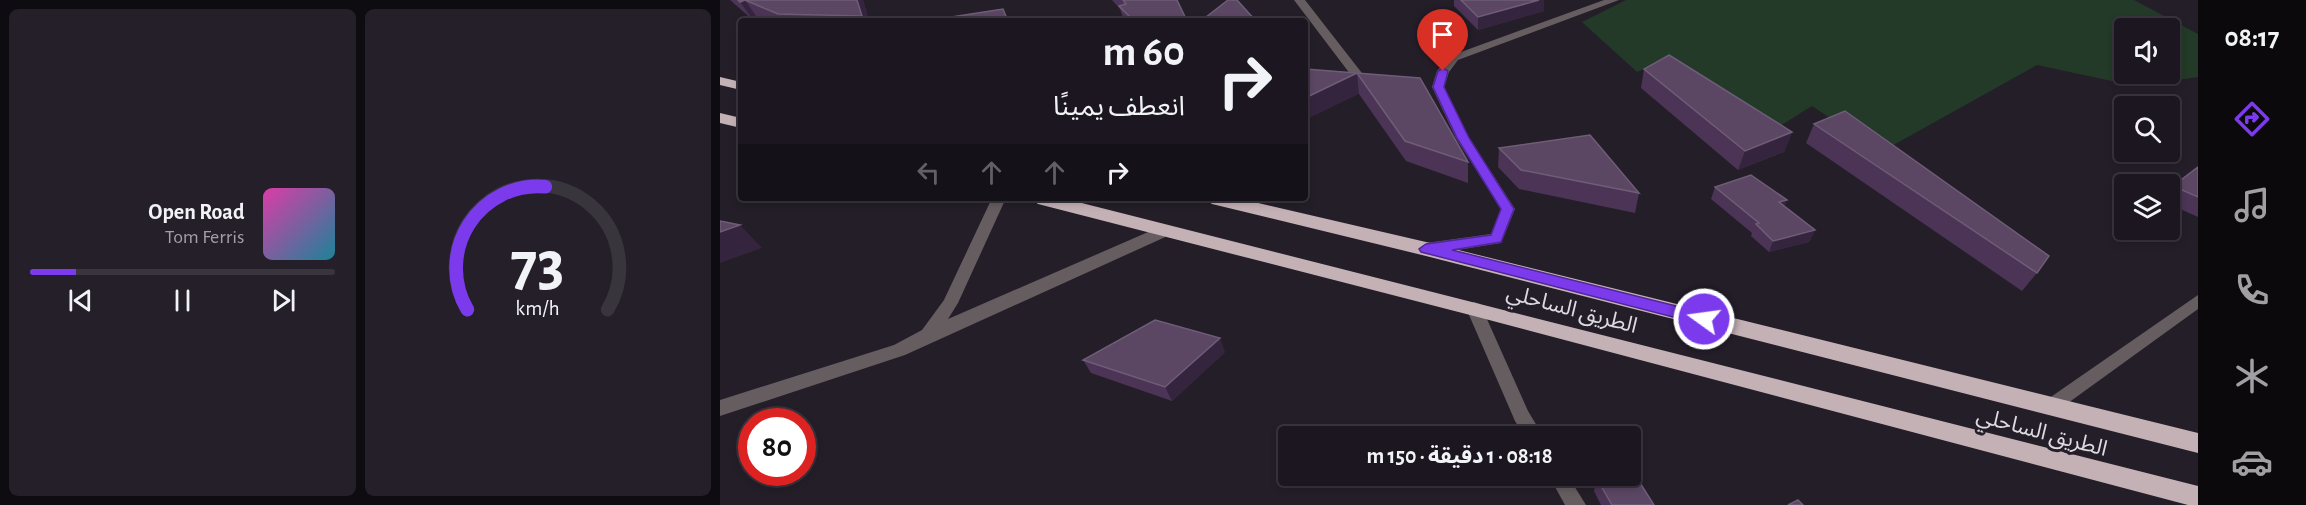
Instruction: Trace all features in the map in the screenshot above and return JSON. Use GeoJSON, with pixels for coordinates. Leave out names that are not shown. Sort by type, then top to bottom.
{"type":"FeatureCollection","features":[{"type":"Feature","properties":{"kind":"highway"},"geometry":{"type":"LineString","coordinates":[[720,81],[738,85]]}},
{"type":"Feature","properties":{"kind":"highway"},"geometry":{"type":"LineString","coordinates":[[720,118],[738,122]]}},
{"type":"Feature","properties":{"kind":"highway","name":"الطريق الساحلي"},"geometry":{"type":"LineString","coordinates":[[1050,201],[1474,308],[2198,497]]}},
{"type":"Feature","properties":{"kind":"highway","name":"الطريق الساحلي"},"geometry":{"type":"LineString","coordinates":[[1225,201],[1426,249],[2198,444]]}},
{"type":"Feature","properties":{"kind":"street"},"geometry":{"type":"LineString","coordinates":[[1299,0],[1361,80],[1383,82]]}},
{"type":"Feature","properties":{"kind":"street"},"geometry":{"type":"LineString","coordinates":[[1426,249],[1496,239],[1508,209],[1433,87],[1443,71],[1454,58],[1614,0]]}},
{"type":"Feature","properties":{"kind":"street"},"geometry":{"type":"LineString","coordinates":[[928,335],[950,303],[998,201]]}},
{"type":"Feature","properties":{"kind":"street"},"geometry":{"type":"LineString","coordinates":[[720,408],[899,350],[928,335],[1167,231]]}},
{"type":"Feature","properties":{"kind":"street"},"geometry":{"type":"LineString","coordinates":[[2050,406],[2198,301]]}},
{"type":"Feature","properties":{"kind":"street"},"geometry":{"type":"LineString","coordinates":[[1474,308],[1528,426]]}},
{"type":"Feature","properties":{"kind":"street"},"geometry":{"type":"LineString","coordinates":[[1564,486],[1576,505]]}},
{"type":"Feature","properties":{"kind":"green space"},"geometry":{"type":"Polygon","coordinates":[[[1626,0],[2134,0],[2168,18],[2114,18],[2114,82],[2037,65],[1881,152],[1812,106],[1769,133],[1658,63],[1637,72],[1582,22],[1626,0]]]}},
{"type":"Feature","properties":{"kind":"green space"},"geometry":{"type":"Polygon","coordinates":[[[2180,24],[2198,34],[2198,77],[2180,80],[2180,24]]]}},
{"type":"Feature","properties":{"kind":"green space"},"geometry":{"type":"Polygon","coordinates":[[[2126,84],[2149,84],[2135,86],[2126,84]]]}},
{"type":"Feature","properties":{"kind":"building"},"geometry":{"type":"Polygon","coordinates":[[[745,0],[857,0],[862,16],[778,14],[745,0]]]}},
{"type":"Feature","properties":{"kind":"building"},"geometry":{"type":"Polygon","coordinates":[[[1123,0],[1177,0],[1186,18],[1131,18],[1119,6],[1126,4],[1123,0]]]}},
{"type":"Feature","properties":{"kind":"building"},"geometry":{"type":"Polygon","coordinates":[[[1228,0],[1237,0],[1253,18],[1205,18],[1228,0]]]}},
{"type":"Feature","properties":{"kind":"building"},"geometry":{"type":"Polygon","coordinates":[[[1461,0],[1539,0],[1478,17],[1461,0]]]}},
{"type":"Feature","properties":{"kind":"building"},"geometry":{"type":"Polygon","coordinates":[[[1003,9],[1007,18],[945,18],[1003,9]]]}},
{"type":"Feature","properties":{"kind":"building"},"geometry":{"type":"Polygon","coordinates":[[[1669,55],[1792,132],[1745,151],[1644,69],[1669,55]]]}},
{"type":"Feature","properties":{"kind":"building"},"geometry":{"type":"Polygon","coordinates":[[[1308,69],[1357,73],[1308,97],[1308,69]]]}},
{"type":"Feature","properties":{"kind":"building"},"geometry":{"type":"Polygon","coordinates":[[[1357,73],[1420,78],[1468,162],[1405,141],[1357,73]]]}},
{"type":"Feature","properties":{"kind":"building"},"geometry":{"type":"Polygon","coordinates":[[[1845,111],[2049,256],[2037,273],[1814,124],[1845,111]]]}},
{"type":"Feature","properties":{"kind":"building"},"geometry":{"type":"Polygon","coordinates":[[[1590,135],[1639,193],[1521,170],[1499,148],[1590,135]]]}},
{"type":"Feature","properties":{"kind":"building"},"geometry":{"type":"Polygon","coordinates":[[[2198,167],[2198,197],[2180,189],[2180,181],[2198,167]]]}},
{"type":"Feature","properties":{"kind":"building"},"geometry":{"type":"Polygon","coordinates":[[[1751,175],[1787,200],[1779,202],[1815,230],[1773,241],[1756,224],[1759,223],[1715,187],[1751,175]]]}},
{"type":"Feature","properties":{"kind":"building"},"geometry":{"type":"Polygon","coordinates":[[[720,221],[740,225],[720,232],[720,221]]]}},
{"type":"Feature","properties":{"kind":"building"},"geometry":{"type":"Polygon","coordinates":[[[1155,320],[1220,338],[1165,387],[1083,360],[1155,320]]]}},
{"type":"Feature","properties":{"kind":"building"},"geometry":{"type":"Polygon","coordinates":[[[1641,484],[1654,505],[1612,505],[1601,486],[1641,484]]]}},
{"type":"Feature","properties":{"kind":"building"},"geometry":{"type":"Polygon","coordinates":[[[1798,500],[1803,505],[1788,505],[1798,500]]]}},
{"type":"Feature","properties":{"kind":"route"},"geometry":{"type":"LineString","coordinates":[[1443,71],[1438,87],[1463,138],[1508,209],[1496,239],[1426,249],[1704,319]]}}]}
